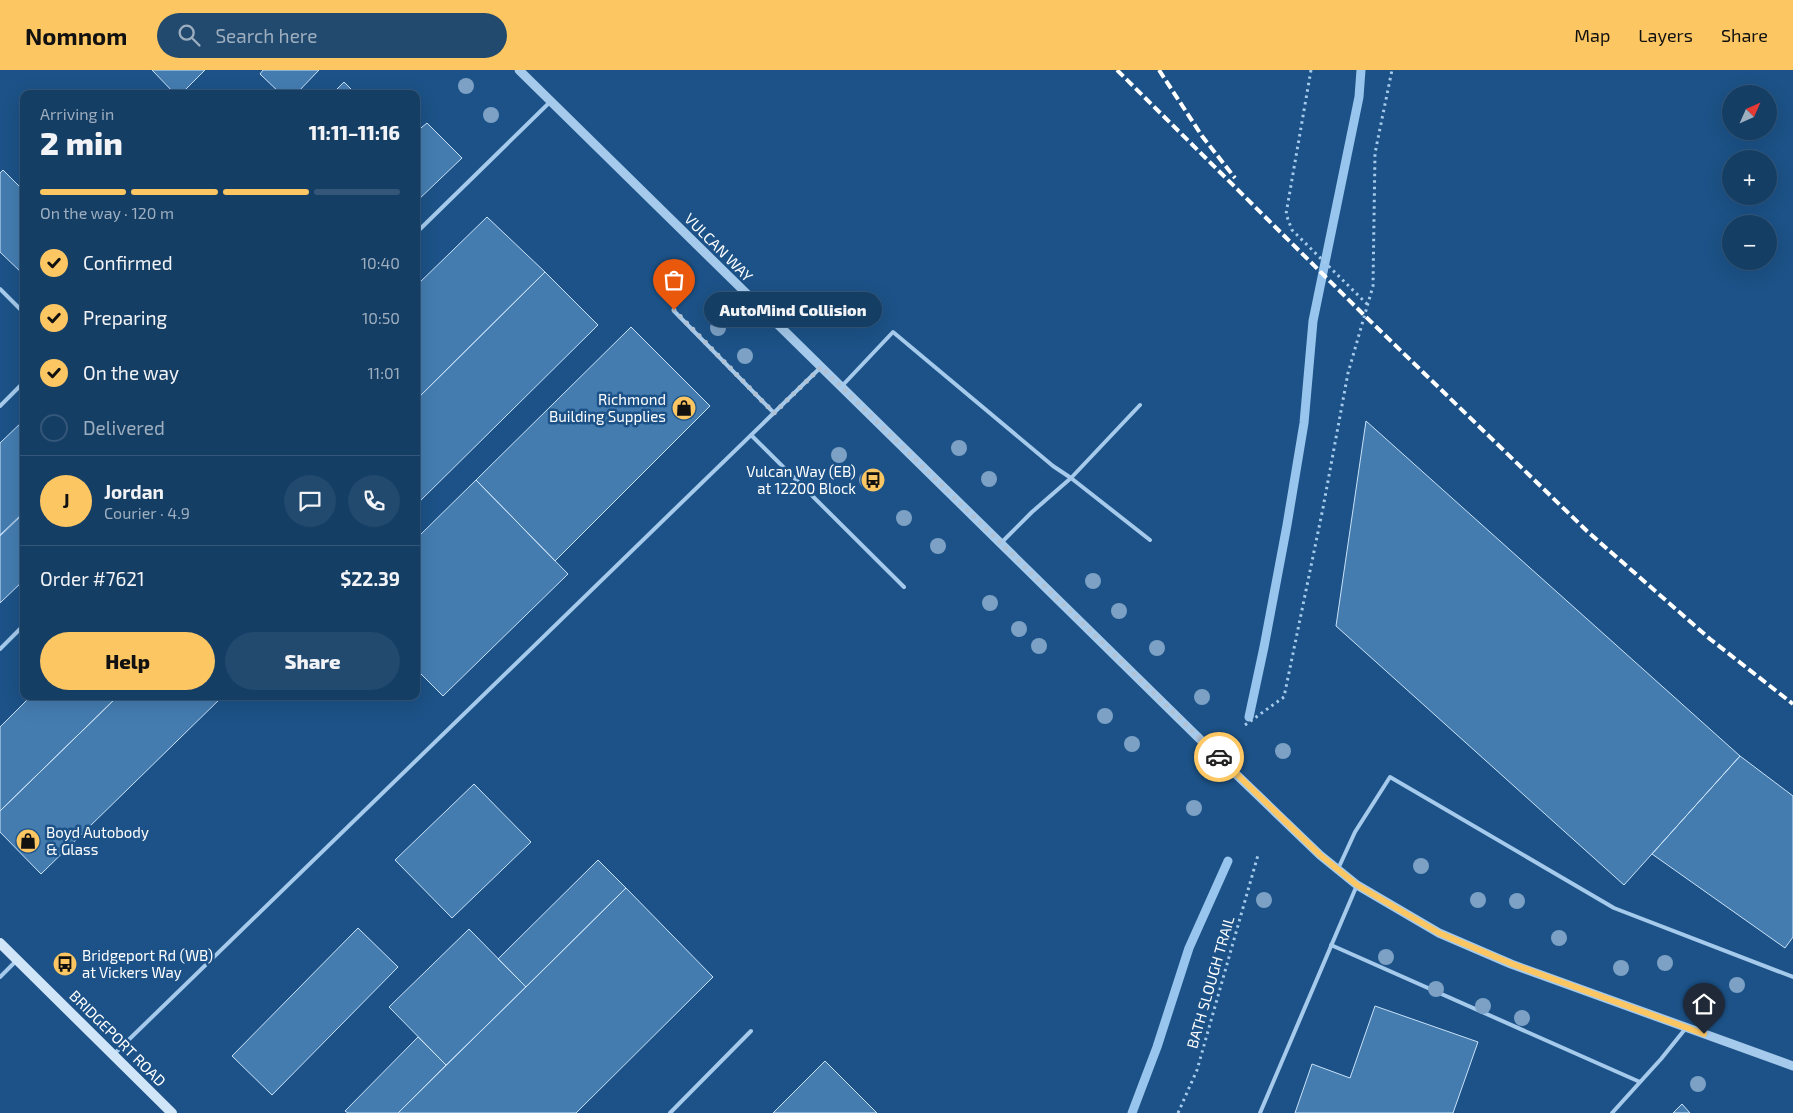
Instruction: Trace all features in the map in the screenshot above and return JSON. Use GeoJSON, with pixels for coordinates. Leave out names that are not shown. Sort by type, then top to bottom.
{"type":"FeatureCollection","features":[{"type":"Feature","properties":{"kind":"main road","name":"BRIDGEPORT ROAD"},"geometry":{"type":"LineString","coordinates":[[0,943],[172,1113]]}},
{"type":"Feature","properties":{"kind":"street","name":"VULCAN WAY"},"geometry":{"type":"LineString","coordinates":[[519,70],[1290,827],[1357,885],[1439,933],[1512,964],[1793,1066]]}},
{"type":"Feature","properties":{"kind":"lane"},"geometry":{"type":"LineString","coordinates":[[420,229],[551,101]]}},
{"type":"Feature","properties":{"kind":"lane"},"geometry":{"type":"LineString","coordinates":[[0,289],[20,309]]}},
{"type":"Feature","properties":{"kind":"lane"},"geometry":{"type":"LineString","coordinates":[[674,310],[774,413]]}},
{"type":"Feature","properties":{"kind":"lane"},"geometry":{"type":"LineString","coordinates":[[841,387],[894,332],[1053,466],[1150,540]]}},
{"type":"Feature","properties":{"kind":"lane"},"geometry":{"type":"LineString","coordinates":[[113,1055],[821,367]]}},
{"type":"Feature","properties":{"kind":"lane"},"geometry":{"type":"LineString","coordinates":[[0,406],[20,386]]}},
{"type":"Feature","properties":{"kind":"lane"},"geometry":{"type":"LineString","coordinates":[[1000,544],[1032,512],[1071,478],[1140,405]]}},
{"type":"Feature","properties":{"kind":"lane"},"geometry":{"type":"LineString","coordinates":[[751,435],[904,587]]}},
{"type":"Feature","properties":{"kind":"lane"},"geometry":{"type":"LineString","coordinates":[[0,649],[20,628]]}},
{"type":"Feature","properties":{"kind":"lane"},"geometry":{"type":"LineString","coordinates":[[1338,869],[1355,832],[1390,777],[1614,908],[1793,977]]}},
{"type":"Feature","properties":{"kind":"lane"},"geometry":{"type":"LineString","coordinates":[[1260,1113],[1357,885]]}},
{"type":"Feature","properties":{"kind":"lane"},"geometry":{"type":"LineString","coordinates":[[1331,945],[1640,1082]]}},
{"type":"Feature","properties":{"kind":"lane"},"geometry":{"type":"LineString","coordinates":[[0,978],[17,960]]}},
{"type":"Feature","properties":{"kind":"lane"},"geometry":{"type":"LineString","coordinates":[[1612,1113],[1686,1028]]}},
{"type":"Feature","properties":{"kind":"lane"},"geometry":{"type":"LineString","coordinates":[[670,1113],[751,1031]]}},
{"type":"Feature","properties":{"kind":"path"},"geometry":{"type":"LineString","coordinates":[[1311,70],[1286,214],[1292,230],[1368,305]]}},
{"type":"Feature","properties":{"kind":"path"},"geometry":{"type":"LineString","coordinates":[[1245,725],[1284,697],[1323,508],[1348,373],[1373,286],[1375,153],[1392,70]]}},
{"type":"Feature","properties":{"kind":"path","name":"BATH SLOUGH TRAIL"},"geometry":{"type":"LineString","coordinates":[[1178,1113],[1197,1070],[1258,856]]}},
{"type":"Feature","properties":{"kind":"building"},"geometry":{"type":"Polygon","coordinates":[[[152,70],[205,70],[185,90],[171,90],[152,70]]]}},
{"type":"Feature","properties":{"kind":"building"},"geometry":{"type":"Polygon","coordinates":[[[263,70],[319,70],[300,90],[277,90],[260,74],[263,70]]]}},
{"type":"Feature","properties":{"kind":"building"},"geometry":{"type":"Polygon","coordinates":[[[344,82],[352,90],[336,90],[344,82]]]}},
{"type":"Feature","properties":{"kind":"building"},"geometry":{"type":"Polygon","coordinates":[[[427,123],[462,158],[420,198],[420,129],[427,123]]]}},
{"type":"Feature","properties":{"kind":"building"},"geometry":{"type":"Polygon","coordinates":[[[3,170],[20,187],[20,271],[0,252],[0,173],[3,170]]]}},
{"type":"Feature","properties":{"kind":"building"},"geometry":{"type":"Polygon","coordinates":[[[487,217],[545,272],[420,396],[420,282],[487,217]]]}},
{"type":"Feature","properties":{"kind":"building"},"geometry":{"type":"Polygon","coordinates":[[[545,272],[598,325],[420,501],[420,396],[545,272]]]}},
{"type":"Feature","properties":{"kind":"building"},"geometry":{"type":"Polygon","coordinates":[[[631,327],[710,406],[555,561],[476,480],[631,327]]]}},
{"type":"Feature","properties":{"kind":"building"},"geometry":{"type":"Polygon","coordinates":[[[1366,421],[1740,756],[1624,885],[1336,626],[1366,421]]]}},
{"type":"Feature","properties":{"kind":"building"},"geometry":{"type":"Polygon","coordinates":[[[20,424],[20,516],[0,535],[0,443],[20,424]]]}},
{"type":"Feature","properties":{"kind":"building"},"geometry":{"type":"Polygon","coordinates":[[[476,480],[568,574],[443,696],[420,673],[420,535],[476,480]]]}},
{"type":"Feature","properties":{"kind":"building"},"geometry":{"type":"Polygon","coordinates":[[[20,517],[20,584],[0,603],[0,536],[20,517]]]}},
{"type":"Feature","properties":{"kind":"building"},"geometry":{"type":"Polygon","coordinates":[[[27,700],[114,700],[0,811],[0,727],[27,700]]]}},
{"type":"Feature","properties":{"kind":"building"},"geometry":{"type":"Polygon","coordinates":[[[114,700],[219,700],[41,874],[0,832],[0,811],[114,700]]]}},
{"type":"Feature","properties":{"kind":"building"},"geometry":{"type":"Polygon","coordinates":[[[1740,756],[1793,796],[1793,937],[1785,948],[1652,854],[1740,756]]]}},
{"type":"Feature","properties":{"kind":"building"},"geometry":{"type":"Polygon","coordinates":[[[474,784],[531,842],[452,918],[395,860],[474,784]]]}},
{"type":"Feature","properties":{"kind":"building"},"geometry":{"type":"Polygon","coordinates":[[[598,860],[626,888],[526,987],[498,959],[598,860]]]}},
{"type":"Feature","properties":{"kind":"building"},"geometry":{"type":"Polygon","coordinates":[[[626,888],[713,977],[576,1113],[398,1113],[626,888]]]}},
{"type":"Feature","properties":{"kind":"building"},"geometry":{"type":"Polygon","coordinates":[[[358,928],[398,967],[272,1095],[232,1056],[358,928]]]}},
{"type":"Feature","properties":{"kind":"building"},"geometry":{"type":"Polygon","coordinates":[[[469,929],[526,987],[446,1065],[389,1007],[469,929]]]}},
{"type":"Feature","properties":{"kind":"building"},"geometry":{"type":"Polygon","coordinates":[[[1375,1006],[1478,1042],[1453,1113],[1295,1113],[1312,1064],[1350,1078],[1375,1006]]]}},
{"type":"Feature","properties":{"kind":"building"},"geometry":{"type":"Polygon","coordinates":[[[418,1037],[446,1065],[398,1113],[348,1113],[345,1111],[418,1037]]]}},
{"type":"Feature","properties":{"kind":"building"},"geometry":{"type":"Polygon","coordinates":[[[825,1061],[877,1113],[773,1113],[825,1061]]]}},
{"type":"Feature","properties":{"kind":"building"},"geometry":{"type":"Polygon","coordinates":[[[1682,1104],[1690,1113],[1673,1113],[1682,1104]]]}},
{"type":"Feature","properties":{"kind":"waterway"},"geometry":{"type":"LineString","coordinates":[[1249,717],[1287,525],[1304,423],[1313,321],[1359,97],[1361,70]]}},
{"type":"Feature","properties":{"kind":"waterway"},"geometry":{"type":"LineString","coordinates":[[1132,1113],[1157,1047],[1189,948],[1228,861]]}},
{"type":"Feature","properties":{"kind":"railway"},"geometry":{"type":"LineString","coordinates":[[1117,70],[1365,316],[1588,532],[1710,639],[1793,704]]}},
{"type":"Feature","properties":{"kind":"railway"},"geometry":{"type":"LineString","coordinates":[[1159,70],[1202,136],[1235,178]]}},
{"type":"Feature","properties":{"kind":"way so far"},"geometry":{"type":"LineString","coordinates":[[674,310],[774,413],[821,367],[1219,757]]}},
{"type":"Feature","properties":{"kind":"place","name":"AutoMind Collision"},"geometry":{"type":"Point","coordinates":[674,310]}},
{"type":"Feature","properties":{"kind":"place","name":"Richmond Building Supplies"},"geometry":{"type":"Point","coordinates":[684,408]}},
{"type":"Feature","properties":{"kind":"place","name":"Vulcan Way (EB) at 12200 Block"},"geometry":{"type":"Point","coordinates":[873,480]}},
{"type":"Feature","properties":{"kind":"place","name":"Boyd Autobody & Glass"},"geometry":{"type":"Point","coordinates":[28,841]}},
{"type":"Feature","properties":{"kind":"place","name":"Bridgeport Rd (WB) at Vickers Way"},"geometry":{"type":"Point","coordinates":[65,964]}},
{"type":"Feature","properties":{"kind":"route"},"geometry":{"type":"LineString","coordinates":[[1219,757],[1320,855],[1357,885],[1439,933],[1512,964],[1704,1034]]}}]}
